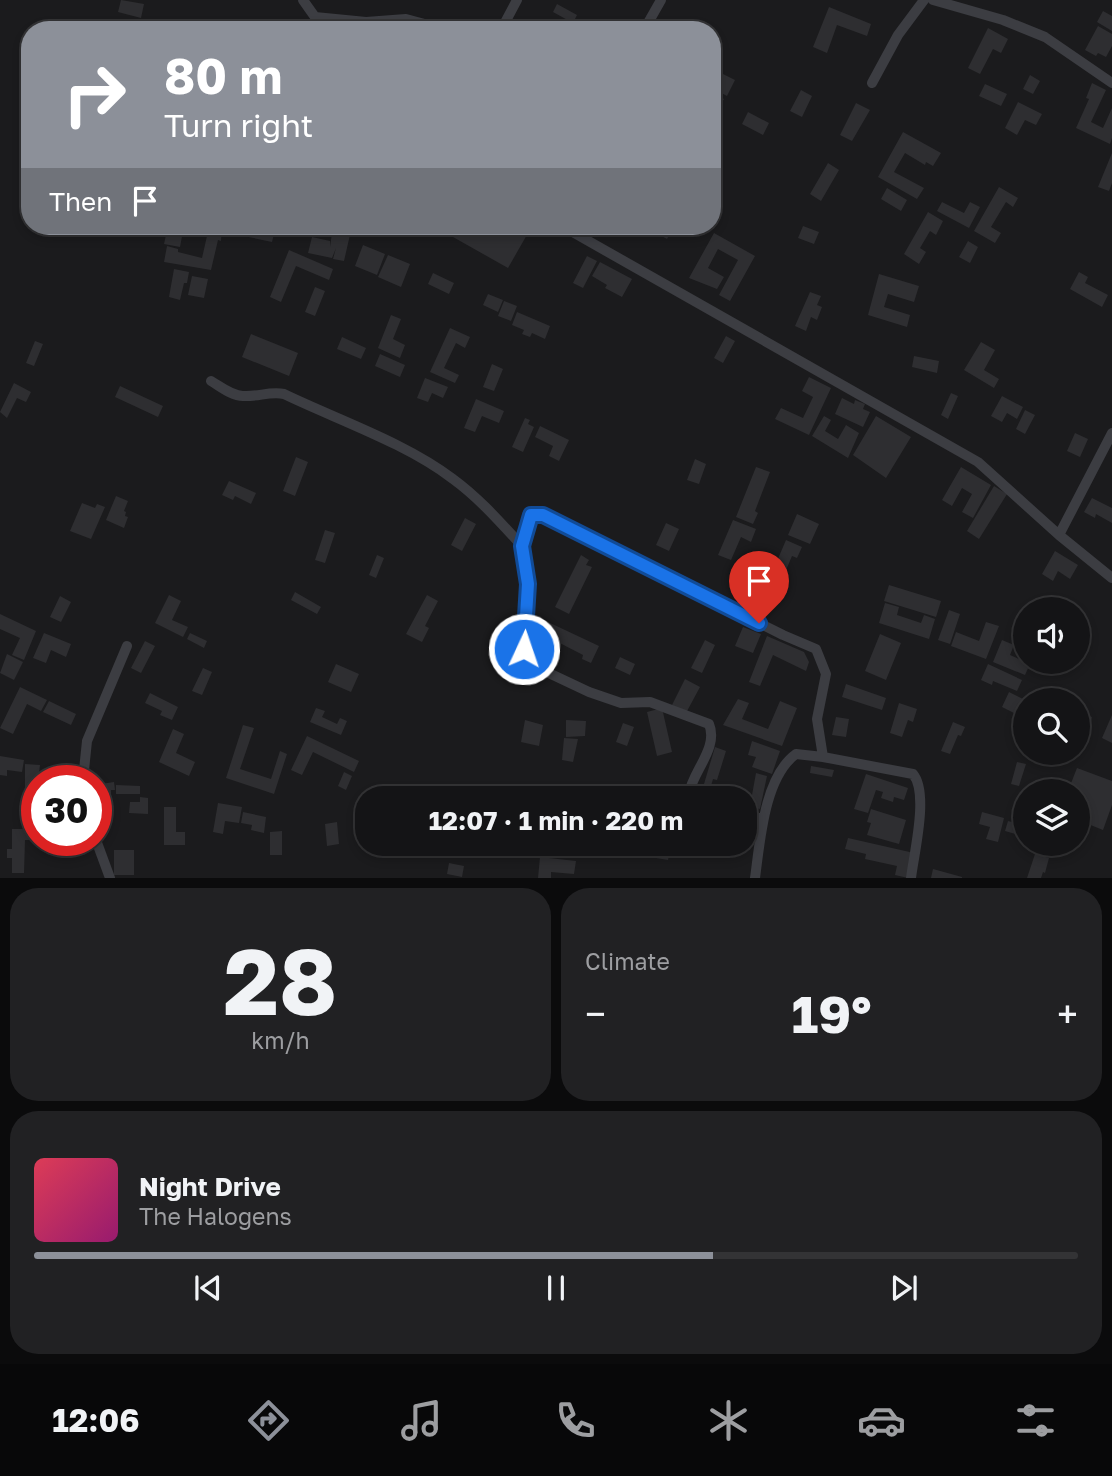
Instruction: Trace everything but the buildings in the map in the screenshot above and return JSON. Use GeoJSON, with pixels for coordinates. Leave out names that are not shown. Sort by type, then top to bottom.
{"type":"FeatureCollection","features":[{"type":"Feature","properties":{"kind":"street"},"geometry":{"type":"LineString","coordinates":[[303,0],[315,18],[353,21]]}},
{"type":"Feature","properties":{"kind":"street"},"geometry":{"type":"LineString","coordinates":[[505,21],[517,0]]}},
{"type":"Feature","properties":{"kind":"street"},"geometry":{"type":"LineString","coordinates":[[649,21],[662,0]]}},
{"type":"Feature","properties":{"kind":"street"},"geometry":{"type":"LineString","coordinates":[[872,83],[898,35],[924,0]]}},
{"type":"Feature","properties":{"kind":"street"},"geometry":{"type":"LineString","coordinates":[[933,0],[1003,20],[1045,37],[1112,82]]}},
{"type":"Feature","properties":{"kind":"street"},"geometry":{"type":"LineString","coordinates":[[379,21],[413,21]]}},
{"type":"Feature","properties":{"kind":"street"},"geometry":{"type":"LineString","coordinates":[[578,235],[978,462],[1059,535],[1112,578]]}},
{"type":"Feature","properties":{"kind":"street"},"geometry":{"type":"LineString","coordinates":[[211,382],[242,396],[271,391],[284,394],[400,446],[451,477],[492,513],[522,546]]}},
{"type":"Feature","properties":{"kind":"street"},"geometry":{"type":"LineString","coordinates":[[1059,535],[1112,433]]}},
{"type":"Feature","properties":{"kind":"street"},"geometry":{"type":"LineString","coordinates":[[690,786],[704,762],[712,733],[709,724],[650,702],[621,704],[536,667],[528,659],[524,649],[528,584],[522,546],[531,515],[543,515],[816,649],[826,674],[817,719],[822,757]]}},
{"type":"Feature","properties":{"kind":"street"},"geometry":{"type":"LineString","coordinates":[[85,765],[87,741],[127,646]]}},
{"type":"Feature","properties":{"kind":"street"},"geometry":{"type":"LineString","coordinates":[[755,877],[763,819],[781,768],[796,754],[913,774],[919,781],[920,806],[911,877]]}},
{"type":"Feature","properties":{"kind":"street"},"geometry":{"type":"LineString","coordinates":[[757,818],[763,819]]}},
{"type":"Feature","properties":{"kind":"street"},"geometry":{"type":"LineString","coordinates":[[102,856],[110,877]]}},
{"type":"Feature","properties":{"kind":"route"},"geometry":{"type":"LineString","coordinates":[[524,649],[528,584],[522,546],[531,515],[536,514],[543,515],[759,623]]}}]}
